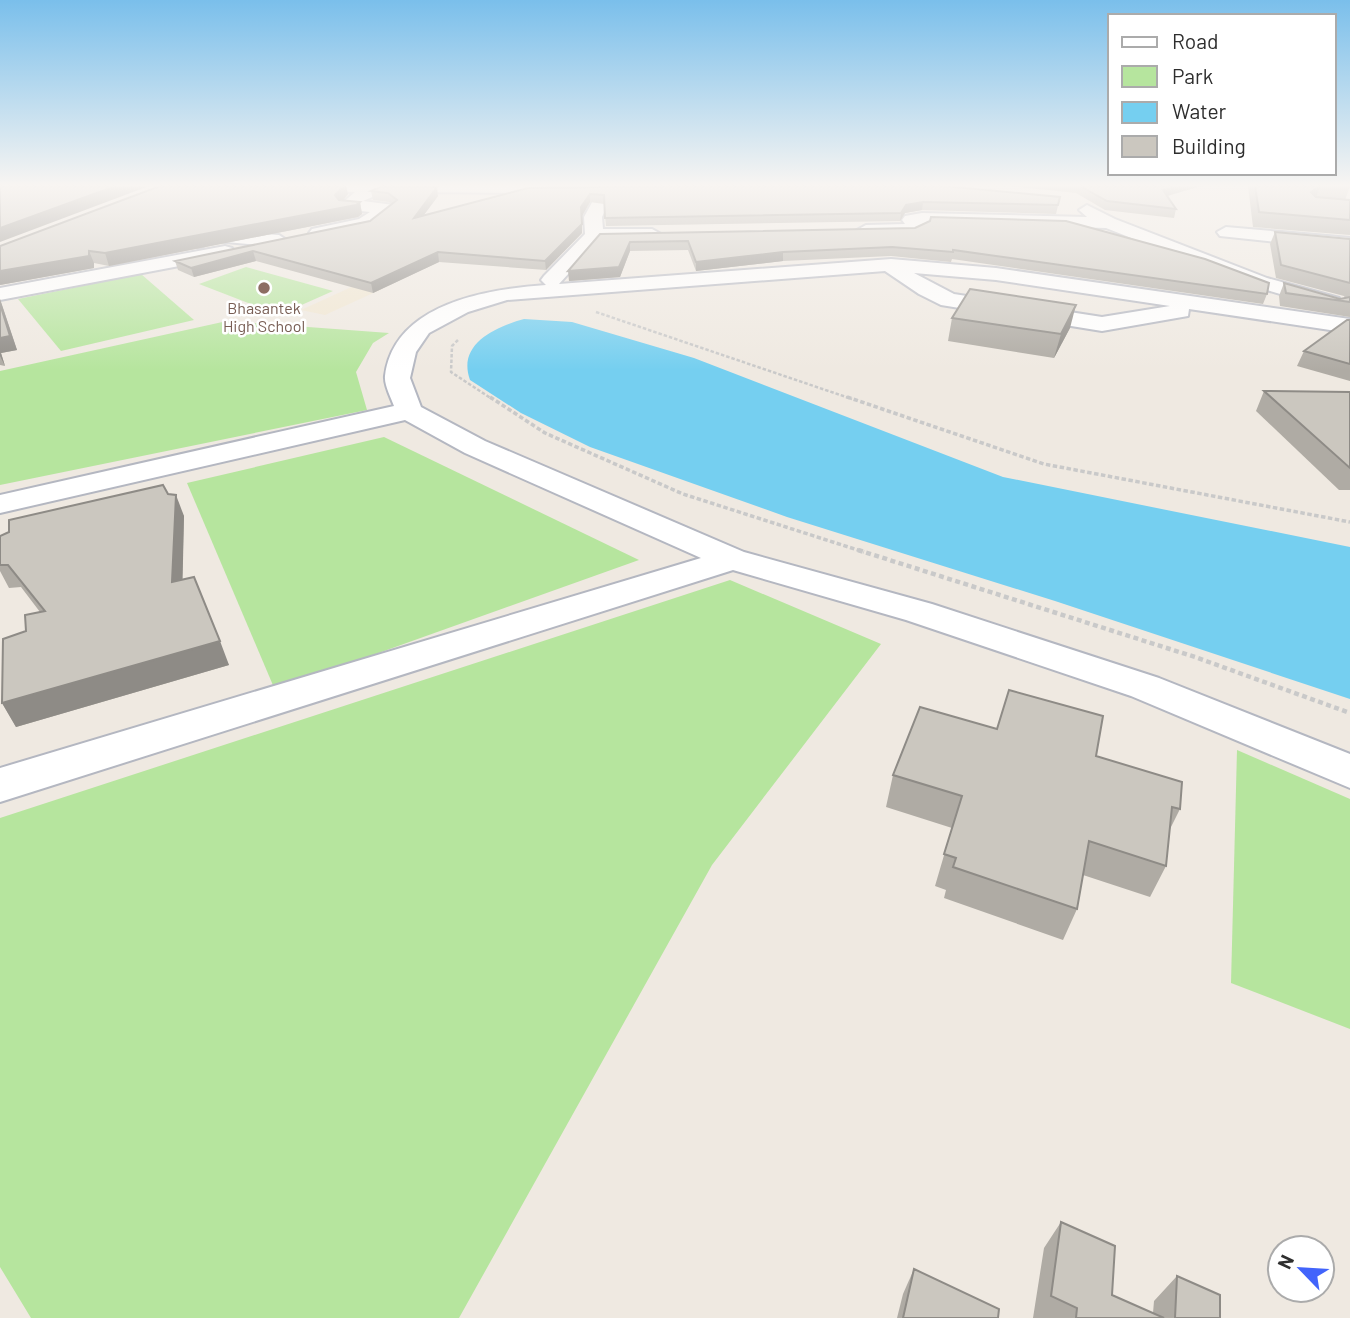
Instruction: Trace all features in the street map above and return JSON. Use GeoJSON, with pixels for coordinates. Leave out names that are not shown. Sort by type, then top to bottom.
{"type":"FeatureCollection","features":[{"type":"Feature","properties":{"kind":"street"},"geometry":{"type":"LineString","coordinates":[[178,251],[185,248]]}},
{"type":"Feature","properties":{"kind":"street"},"geometry":{"type":"LineString","coordinates":[[0,294],[245,248]]}},
{"type":"Feature","properties":{"kind":"street"},"geometry":{"type":"LineString","coordinates":[[551,279],[572,248]]}},
{"type":"Feature","properties":{"kind":"street"},"geometry":{"type":"LineString","coordinates":[[1172,248],[1260,282],[1350,309]]}},
{"type":"Feature","properties":{"kind":"street"},"geometry":{"type":"LineString","coordinates":[[891,265],[926,290],[949,300],[1102,324],[1209,305]]}},
{"type":"Feature","properties":{"kind":"street"},"geometry":{"type":"LineString","coordinates":[[409,411],[397,377],[404,352],[421,328],[460,307],[506,294],[891,265],[996,274],[1350,326]]}},
{"type":"Feature","properties":{"kind":"street"},"geometry":{"type":"LineString","coordinates":[[0,503],[409,411],[475,447],[732,559],[919,612],[1145,687],[1350,772]]}},
{"type":"Feature","properties":{"kind":"street"},"geometry":{"type":"LineString","coordinates":[[0,785],[732,559]]}},
{"type":"Feature","properties":{"kind":"path"},"geometry":{"type":"LineString","coordinates":[[595,312],[1044,464],[1350,522]]}},
{"type":"Feature","properties":{"kind":"path"},"geometry":{"type":"LineString","coordinates":[[460,338],[452,346],[451,372],[545,433],[683,494],[1195,657],[1350,713]]}},
{"type":"Feature","properties":{"kind":"shaded area","name":"Bhasantek High School"},"geometry":{"type":"Polygon","coordinates":[[[358,284],[382,289],[325,315],[301,310],[358,284]]]}},
{"type":"Feature","properties":{"kind":"green space","name":"Bhasantek High School"},"geometry":{"type":"Polygon","coordinates":[[[246,267],[333,291],[279,315],[199,284],[246,267]]]}},
{"type":"Feature","properties":{"kind":"green space"},"geometry":{"type":"Polygon","coordinates":[[[141,274],[194,320],[61,351],[18,299],[141,274]]]}},
{"type":"Feature","properties":{"kind":"green space"},"geometry":{"type":"Polygon","coordinates":[[[227,321],[389,333],[373,343],[356,372],[367,410],[0,485],[0,371],[227,321]]]}},
{"type":"Feature","properties":{"kind":"green space"},"geometry":{"type":"Polygon","coordinates":[[[384,437],[639,560],[275,690],[187,483],[384,437]]]}},
{"type":"Feature","properties":{"kind":"green space"},"geometry":{"type":"Polygon","coordinates":[[[730,580],[881,644],[712,865],[459,1318],[31,1318],[0,1267],[0,818],[730,580]]]}},
{"type":"Feature","properties":{"kind":"green space"},"geometry":{"type":"Polygon","coordinates":[[[1237,750],[1350,799],[1350,1029],[1231,983],[1237,750]]]}},
{"type":"Feature","properties":{"kind":"water"},"geometry":{"type":"Polygon","coordinates":[[[524,319],[572,322],[694,358],[1003,477],[1350,547],[1350,699],[1055,601],[787,517],[590,447],[521,413],[470,380],[467,367],[469,356],[481,339],[491,332],[524,319]]]}},
{"type":"Feature","properties":{"kind":"building"},"geometry":{"type":"Polygon","coordinates":[[[0,248],[134,248],[105,253],[89,251],[89,256],[0,271],[0,248]]]}},
{"type":"Feature","properties":{"kind":"building"},"geometry":{"type":"Polygon","coordinates":[[[241,248],[558,248],[545,261],[438,252],[371,283],[253,251],[191,268],[175,261],[241,248]]]}},
{"type":"Feature","properties":{"kind":"building"},"geometry":{"type":"Polygon","coordinates":[[[588,248],[628,248],[619,267],[568,271],[588,248]]]}},
{"type":"Feature","properties":{"kind":"building"},"geometry":{"type":"Polygon","coordinates":[[[690,248],[881,248],[783,252],[696,262],[690,248]]]}},
{"type":"Feature","properties":{"kind":"building"},"geometry":{"type":"Polygon","coordinates":[[[898,248],[1163,248],[1205,259],[1269,283],[1267,294],[953,252],[898,248]]]}},
{"type":"Feature","properties":{"kind":"building"},"geometry":{"type":"Polygon","coordinates":[[[1278,248],[1350,248],[1350,283],[1281,265],[1278,248]]]}},
{"type":"Feature","properties":{"kind":"building"},"geometry":{"type":"Polygon","coordinates":[[[1284,283],[1340,299],[1350,297],[1350,302],[1286,293],[1284,283]]]}},
{"type":"Feature","properties":{"kind":"building"},"geometry":{"type":"Polygon","coordinates":[[[970,289],[1076,305],[1061,334],[952,318],[970,289]]]}},
{"type":"Feature","properties":{"kind":"building"},"geometry":{"type":"Polygon","coordinates":[[[0,304],[10,336],[0,338],[0,304]]]}},
{"type":"Feature","properties":{"kind":"building"},"geometry":{"type":"Polygon","coordinates":[[[1350,320],[1350,364],[1304,351],[1350,320]]]}},
{"type":"Feature","properties":{"kind":"building"},"geometry":{"type":"Polygon","coordinates":[[[1264,391],[1350,392],[1350,468],[1264,391]]]}},
{"type":"Feature","properties":{"kind":"building"},"geometry":{"type":"Polygon","coordinates":[[[163,485],[168,494],[176,495],[172,582],[194,577],[220,641],[2,703],[3,639],[26,631],[25,615],[45,611],[8,565],[0,565],[0,536],[9,532],[9,520],[163,485]]]}},
{"type":"Feature","properties":{"kind":"building"},"geometry":{"type":"Polygon","coordinates":[[[1009,690],[1103,716],[1096,756],[1182,782],[1180,809],[1172,807],[1166,866],[1089,841],[1077,909],[953,867],[956,858],[944,854],[962,796],[893,775],[920,707],[997,729],[1009,690]]]}},
{"type":"Feature","properties":{"kind":"building"},"geometry":{"type":"Polygon","coordinates":[[[1061,1222],[1115,1246],[1112,1295],[1164,1318],[1076,1318],[1077,1308],[1051,1296],[1061,1222]]]}},
{"type":"Feature","properties":{"kind":"building"},"geometry":{"type":"Polygon","coordinates":[[[914,1269],[999,1309],[998,1318],[903,1318],[914,1269]]]}},
{"type":"Feature","properties":{"kind":"building"},"geometry":{"type":"Polygon","coordinates":[[[1177,1276],[1220,1295],[1220,1318],[1175,1318],[1177,1276]]]}},
{"type":"Feature","properties":{"kind":"place","name":"Bhasantek High School"},"geometry":{"type":"Point","coordinates":[264,288]}}]}
